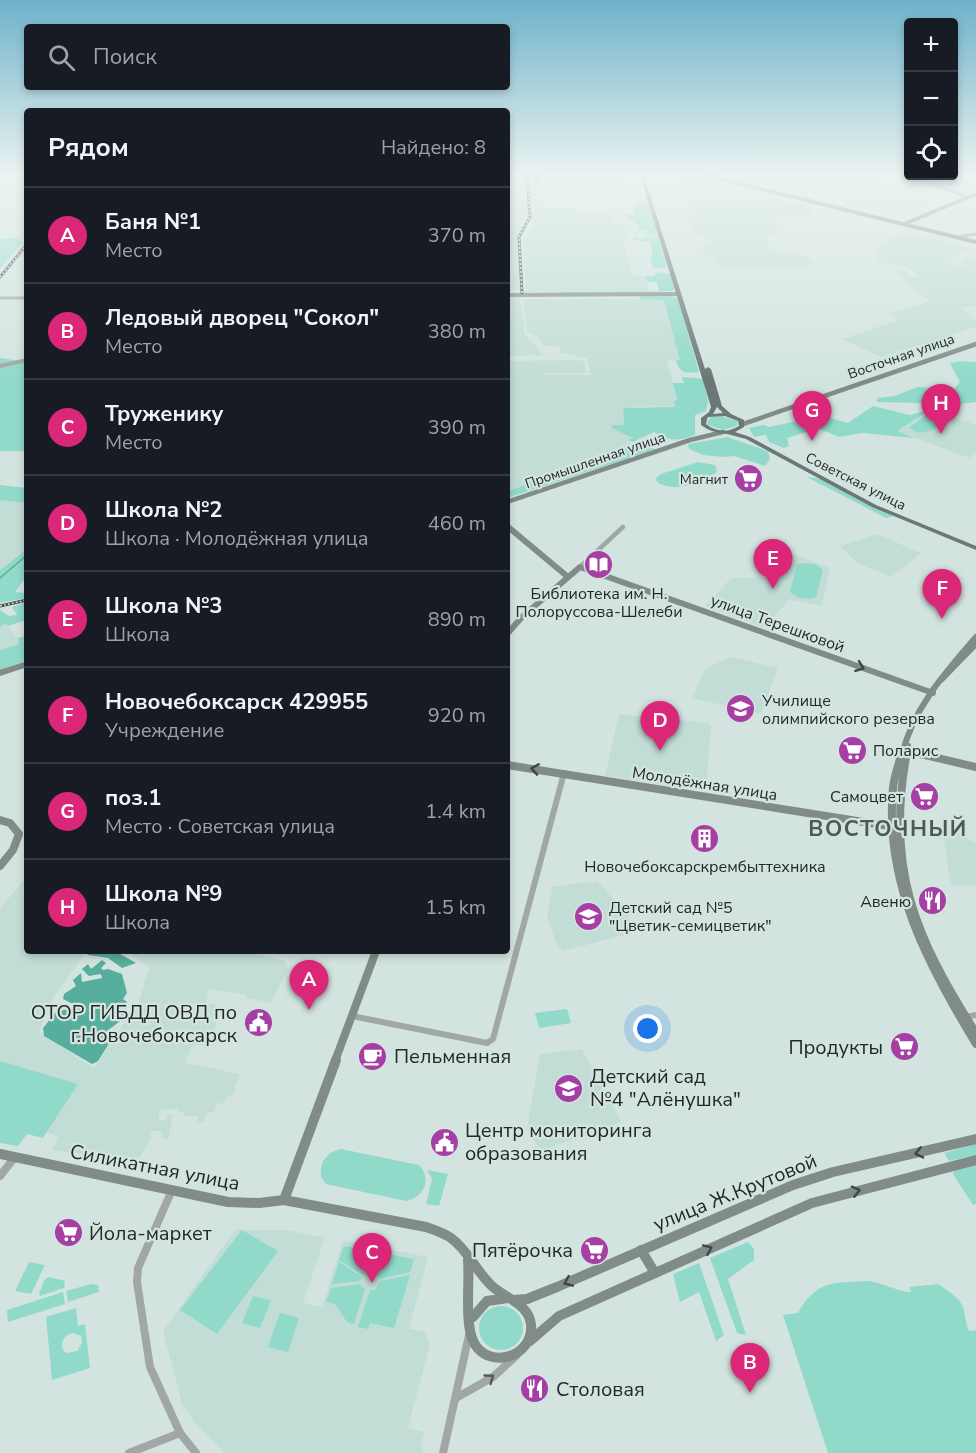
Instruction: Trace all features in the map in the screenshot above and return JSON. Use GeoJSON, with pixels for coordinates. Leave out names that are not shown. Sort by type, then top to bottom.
{"type":"FeatureCollection","features":[{"type":"Feature","properties":{"kind":"main road"},"geometry":{"type":"LineString","coordinates":[[666,244],[706,373],[714,407],[702,422]]}},
{"type":"Feature","properties":{"kind":"main road"},"geometry":{"type":"LineString","coordinates":[[706,373],[720,407],[732,416]]}},
{"type":"Feature","properties":{"kind":"main road"},"geometry":{"type":"LineString","coordinates":[[707,416],[732,416]]}},
{"type":"Feature","properties":{"kind":"main road","name":"Советская улица"},"geometry":{"type":"LineString","coordinates":[[732,416],[741,420],[749,435],[762,444],[874,506],[976,546]]}},
{"type":"Feature","properties":{"kind":"main road","name":"Советская улица"},"geometry":{"type":"LineString","coordinates":[[702,422],[708,429],[742,436],[762,444]]}},
{"type":"Feature","properties":{"kind":"main road"},"geometry":{"type":"LineString","coordinates":[[725,432],[737,430],[742,425]]}},
{"type":"Feature","properties":{"kind":"street"},"geometry":{"type":"LineString","coordinates":[[510,295],[680,293]]}},
{"type":"Feature","properties":{"kind":"street"},"geometry":{"type":"LineString","coordinates":[[0,298],[24,297]]}},
{"type":"Feature","properties":{"kind":"street","name":"Восточная улица"},"geometry":{"type":"LineString","coordinates":[[742,425],[976,344]]}},
{"type":"Feature","properties":{"kind":"street"},"geometry":{"type":"LineString","coordinates":[[0,366],[24,361]]}},
{"type":"Feature","properties":{"kind":"street","name":"Восточная улица"},"geometry":{"type":"LineString","coordinates":[[732,416],[766,415]]}},
{"type":"Feature","properties":{"kind":"street","name":"Промышленная улица"},"geometry":{"type":"LineString","coordinates":[[690,440],[697,435],[702,422]]}},
{"type":"Feature","properties":{"kind":"street","name":"Промышленная улица"},"geometry":{"type":"LineString","coordinates":[[510,501],[690,440],[725,432]]}},
{"type":"Feature","properties":{"kind":"street"},"geometry":{"type":"LineString","coordinates":[[510,631],[623,527]]}},
{"type":"Feature","properties":{"kind":"street"},"geometry":{"type":"LineString","coordinates":[[510,529],[568,577]]}},
{"type":"Feature","properties":{"kind":"street","name":"улица Терешковой"},"geometry":{"type":"LineString","coordinates":[[580,567],[930,692]]}},
{"type":"Feature","properties":{"kind":"street"},"geometry":{"type":"LineString","coordinates":[[976,637],[937,681],[904,750],[895,827],[894,861],[903,894],[925,952],[976,1044]]}},
{"type":"Feature","properties":{"kind":"street"},"geometry":{"type":"LineString","coordinates":[[937,681],[976,644]]}},
{"type":"Feature","properties":{"kind":"street"},"geometry":{"type":"LineString","coordinates":[[0,673],[24,665]]}},
{"type":"Feature","properties":{"kind":"street"},"geometry":{"type":"LineString","coordinates":[[904,750],[976,767]]}},
{"type":"Feature","properties":{"kind":"street","name":"Молодёжная улица"},"geometry":{"type":"LineString","coordinates":[[510,765],[895,827]]}},
{"type":"Feature","properties":{"kind":"street"},"geometry":{"type":"LineString","coordinates":[[352,1016],[487,1042],[493,1039],[564,773]]}},
{"type":"Feature","properties":{"kind":"street"},"geometry":{"type":"LineString","coordinates":[[0,820],[10,823],[19,834],[13,850],[0,866]]}},
{"type":"Feature","properties":{"kind":"street"},"geometry":{"type":"LineString","coordinates":[[284,1200],[375,954]]}},
{"type":"Feature","properties":{"kind":"street"},"geometry":{"type":"LineString","coordinates":[[962,1017],[976,1015]]}},
{"type":"Feature","properties":{"kind":"street"},"geometry":{"type":"LineString","coordinates":[[962,1017],[976,1033]]}},
{"type":"Feature","properties":{"kind":"street","name":"улица Ж.Крутовой"},"geometry":{"type":"LineString","coordinates":[[512,1300],[542,1293],[814,1178],[976,1139]]}},
{"type":"Feature","properties":{"kind":"street","name":"Силикатная улица"},"geometry":{"type":"LineString","coordinates":[[0,1154],[243,1203],[284,1200],[426,1227],[452,1239],[486,1281],[512,1300]]}},
{"type":"Feature","properties":{"kind":"street"},"geometry":{"type":"LineString","coordinates":[[0,1176],[15,1157]]}},
{"type":"Feature","properties":{"kind":"street"},"geometry":{"type":"LineString","coordinates":[[456,1398],[493,1377],[559,1316],[812,1203],[976,1160]]}},
{"type":"Feature","properties":{"kind":"street"},"geometry":{"type":"LineString","coordinates":[[172,1190],[138,1268],[137,1279],[150,1367],[180,1433],[196,1453]]}},
{"type":"Feature","properties":{"kind":"street"},"geometry":{"type":"LineString","coordinates":[[641,1250],[655,1273]]}},
{"type":"Feature","properties":{"kind":"street"},"geometry":{"type":"LineString","coordinates":[[468,1260],[471,1325],[477,1347],[491,1357],[504,1359],[520,1352]]}},
{"type":"Feature","properties":{"kind":"street"},"geometry":{"type":"LineString","coordinates":[[443,1453],[471,1325],[478,1308],[487,1301],[498,1298],[512,1300],[525,1309],[532,1331],[528,1343]]}},
{"type":"Feature","properties":{"kind":"street"},"geometry":{"type":"LineString","coordinates":[[129,1453],[180,1433]]}},
{"type":"Feature","properties":{"kind":"shaded area"},"geometry":{"type":"Polygon","coordinates":[[[0,244],[21,244],[0,269],[0,244]]]}},
{"type":"Feature","properties":{"kind":"shaded area"},"geometry":{"type":"Polygon","coordinates":[[[510,244],[518,244],[520,290],[510,290],[510,244]]]}},
{"type":"Feature","properties":{"kind":"shaded area"},"geometry":{"type":"Polygon","coordinates":[[[523,244],[624,244],[632,276],[645,276],[649,291],[526,292],[523,244]]]}},
{"type":"Feature","properties":{"kind":"shaded area"},"geometry":{"type":"Polygon","coordinates":[[[650,244],[660,244],[667,267],[653,268],[650,256],[653,255],[650,244]]]}},
{"type":"Feature","properties":{"kind":"shaded area"},"geometry":{"type":"Polygon","coordinates":[[[701,244],[767,244],[772,252],[806,256],[813,263],[803,267],[717,267],[714,258],[706,258],[701,244]]]}},
{"type":"Feature","properties":{"kind":"shaded area"},"geometry":{"type":"Polygon","coordinates":[[[882,244],[954,244],[971,248],[949,260],[960,267],[965,266],[960,262],[964,258],[976,257],[976,306],[960,308],[976,320],[976,327],[881,357],[842,339],[899,320],[888,314],[931,301],[905,283],[907,282],[894,270],[903,270],[914,277],[921,277],[908,267],[876,261],[877,247],[882,244]]]}},
{"type":"Feature","properties":{"kind":"shaded area"},"geometry":{"type":"Polygon","coordinates":[[[656,272],[671,274],[675,289],[672,291],[560,294],[561,292],[659,291],[657,282],[647,282],[645,276],[654,276],[656,272]]]}},
{"type":"Feature","properties":{"kind":"shaded area"},"geometry":{"type":"Polygon","coordinates":[[[668,295],[678,298],[699,372],[684,372],[679,368],[676,360],[680,360],[664,300],[640,299],[640,296],[668,295]]]}},
{"type":"Feature","properties":{"kind":"shaded area"},"geometry":{"type":"Polygon","coordinates":[[[510,297],[520,297],[525,335],[544,355],[510,356],[510,297]]]}},
{"type":"Feature","properties":{"kind":"shaded area"},"geometry":{"type":"Polygon","coordinates":[[[523,299],[664,299],[681,360],[667,361],[677,400],[674,401],[675,407],[633,406],[633,408],[623,408],[624,425],[634,438],[629,441],[633,445],[611,451],[614,456],[592,463],[582,463],[585,465],[538,481],[533,479],[528,481],[531,484],[510,490],[510,361],[581,360],[584,362],[586,373],[543,373],[542,375],[596,375],[590,373],[587,358],[561,353],[559,346],[544,346],[537,336],[527,332],[523,299]]]}},
{"type":"Feature","properties":{"kind":"shaded area"},"geometry":{"type":"Polygon","coordinates":[[[0,358],[24,362],[24,451],[0,451],[0,358]]]}},
{"type":"Feature","properties":{"kind":"shaded area"},"geometry":{"type":"Polygon","coordinates":[[[976,362],[976,402],[960,404],[877,402],[877,398],[895,396],[917,387],[954,389],[960,382],[950,363],[976,362]]]}},
{"type":"Feature","properties":{"kind":"shaded area"},"geometry":{"type":"Polygon","coordinates":[[[682,377],[703,379],[708,402],[706,411],[695,415],[695,435],[674,440],[664,438],[654,432],[633,442],[628,440],[633,438],[612,428],[612,425],[624,425],[623,408],[675,407],[674,401],[677,399],[673,383],[684,383],[682,377]]]}},
{"type":"Feature","properties":{"kind":"shaded area"},"geometry":{"type":"Polygon","coordinates":[[[873,406],[910,415],[930,410],[897,431],[914,438],[862,433],[839,437],[818,428],[787,438],[789,446],[784,448],[769,442],[766,435],[754,437],[749,428],[764,425],[769,427],[821,417],[848,423],[873,406]]]}},
{"type":"Feature","properties":{"kind":"shaded area"},"geometry":{"type":"Polygon","coordinates":[[[933,409],[976,425],[976,452],[969,458],[896,431],[933,409]]]}},
{"type":"Feature","properties":{"kind":"shaded area"},"geometry":{"type":"Polygon","coordinates":[[[931,411],[950,418],[930,431],[920,432],[909,428],[931,411]]]}},
{"type":"Feature","properties":{"kind":"shaded area"},"geometry":{"type":"Polygon","coordinates":[[[722,416],[737,421],[737,426],[723,430],[708,425],[707,421],[711,417],[722,416]]]}},
{"type":"Feature","properties":{"kind":"shaded area"},"geometry":{"type":"Polygon","coordinates":[[[728,437],[768,452],[770,459],[765,466],[735,456],[703,455],[689,449],[688,444],[728,437]]]}},
{"type":"Feature","properties":{"kind":"shaded area"},"geometry":{"type":"Polygon","coordinates":[[[633,445],[656,449],[510,497],[510,490],[530,484],[527,481],[533,479],[538,481],[584,465],[581,463],[588,460],[592,463],[613,456],[611,451],[633,445]]]}},
{"type":"Feature","properties":{"kind":"shaded area"},"geometry":{"type":"Polygon","coordinates":[[[698,462],[715,465],[717,472],[696,483],[679,487],[657,482],[656,478],[661,474],[698,462]]]}},
{"type":"Feature","properties":{"kind":"shaded area"},"geometry":{"type":"Polygon","coordinates":[[[807,477],[822,479],[895,516],[886,518],[807,477]]]}},
{"type":"Feature","properties":{"kind":"shaded area"},"geometry":{"type":"Polygon","coordinates":[[[0,485],[24,488],[24,503],[0,500],[0,485]]]}},
{"type":"Feature","properties":{"kind":"shaded area"},"geometry":{"type":"Polygon","coordinates":[[[0,500],[24,503],[24,551],[0,570],[0,500]]]}},
{"type":"Feature","properties":{"kind":"shaded area"},"geometry":{"type":"Polygon","coordinates":[[[877,534],[921,553],[891,577],[857,563],[840,546],[877,534]]]}},
{"type":"Feature","properties":{"kind":"shaded area"},"geometry":{"type":"Polygon","coordinates":[[[24,551],[24,580],[15,592],[24,593],[24,599],[0,603],[0,570],[24,551]]]}},
{"type":"Feature","properties":{"kind":"shaded area"},"geometry":{"type":"Polygon","coordinates":[[[791,553],[830,568],[822,606],[789,600],[765,628],[705,606],[731,578],[771,578],[791,553]]]}},
{"type":"Feature","properties":{"kind":"shaded area"},"geometry":{"type":"Polygon","coordinates":[[[797,564],[817,565],[823,570],[816,597],[802,598],[790,592],[797,564]]]}},
{"type":"Feature","properties":{"kind":"shaded area"},"geometry":{"type":"Polygon","coordinates":[[[24,603],[24,621],[0,626],[0,610],[9,616],[17,615],[12,607],[24,603]]]}},
{"type":"Feature","properties":{"kind":"shaded area"},"geometry":{"type":"Polygon","coordinates":[[[6,624],[18,638],[19,644],[0,650],[0,626],[6,624]]]}},
{"type":"Feature","properties":{"kind":"shaded area"},"geometry":{"type":"Polygon","coordinates":[[[24,637],[24,661],[0,670],[0,650],[19,644],[18,638],[24,637]]]}},
{"type":"Feature","properties":{"kind":"shaded area"},"geometry":{"type":"Polygon","coordinates":[[[731,657],[778,668],[761,714],[692,698],[706,668],[731,657]]]}},
{"type":"Feature","properties":{"kind":"shaded area"},"geometry":{"type":"Polygon","coordinates":[[[619,714],[707,723],[711,726],[706,791],[605,776],[619,714]]]}},
{"type":"Feature","properties":{"kind":"shaded area"},"geometry":{"type":"Polygon","coordinates":[[[942,826],[950,826],[976,844],[976,885],[951,886],[942,826]]]}},
{"type":"Feature","properties":{"kind":"shaded area"},"geometry":{"type":"Polygon","coordinates":[[[24,880],[24,954],[85,954],[53,998],[39,1032],[94,1068],[139,1001],[149,968],[132,954],[258,954],[285,961],[288,969],[271,1003],[246,998],[247,995],[209,989],[206,1004],[216,1004],[212,1045],[192,1045],[185,1063],[240,1074],[232,1097],[227,1096],[223,1105],[217,1102],[214,1113],[208,1112],[203,1123],[198,1122],[198,1116],[183,1116],[184,1112],[179,1112],[179,1108],[160,1110],[158,1120],[166,1120],[168,1115],[173,1115],[168,1139],[161,1139],[162,1131],[152,1131],[150,1137],[152,1137],[139,1158],[129,1157],[128,1160],[122,1160],[52,1150],[58,1137],[47,1132],[77,1084],[0,1061],[0,908],[24,880]]]}},
{"type":"Feature","properties":{"kind":"shaded area","name":"Детский сад №5 \"Цветик-семицветик\""},"geometry":{"type":"Polygon","coordinates":[[[597,881],[627,914],[636,932],[563,951],[557,945],[547,917],[552,887],[597,881]]]}},
{"type":"Feature","properties":{"kind":"shaded area"},"geometry":{"type":"Polygon","coordinates":[[[120,954],[136,963],[122,968],[108,958],[88,955],[120,954]]]}},
{"type":"Feature","properties":{"kind":"shaded area"},"geometry":{"type":"Polygon","coordinates":[[[102,960],[106,963],[101,968],[103,970],[108,969],[122,974],[127,993],[123,999],[127,1002],[124,1018],[107,1031],[110,1042],[98,1061],[92,1064],[44,1036],[43,1028],[56,1012],[72,1008],[73,1004],[63,999],[64,994],[76,986],[73,980],[81,973],[82,982],[102,978],[101,974],[89,976],[82,969],[88,964],[91,969],[102,960]]]}},
{"type":"Feature","properties":{"kind":"shaded area"},"geometry":{"type":"Polygon","coordinates":[[[567,1009],[571,1023],[539,1028],[535,1013],[567,1009]]]}},
{"type":"Feature","properties":{"kind":"shaded area","name":"Детский сад №4 \"Алёнушка\""},"geometry":{"type":"Polygon","coordinates":[[[582,1049],[621,1122],[540,1151],[527,1128],[540,1054],[582,1049]]]}},
{"type":"Feature","properties":{"kind":"shaded area"},"geometry":{"type":"Polygon","coordinates":[[[0,1061],[78,1084],[43,1138],[27,1134],[18,1146],[0,1143],[0,1061]]]}},
{"type":"Feature","properties":{"kind":"shaded area"},"geometry":{"type":"Polygon","coordinates":[[[976,1144],[976,1155],[949,1161],[944,1153],[976,1144]]]}},
{"type":"Feature","properties":{"kind":"shaded area"},"geometry":{"type":"Polygon","coordinates":[[[341,1149],[419,1165],[425,1176],[424,1187],[417,1196],[406,1201],[326,1184],[321,1177],[323,1162],[328,1155],[341,1149]]]}},
{"type":"Feature","properties":{"kind":"shaded area"},"geometry":{"type":"Polygon","coordinates":[[[976,1165],[976,1204],[973,1205],[953,1174],[954,1171],[976,1165]]]}},
{"type":"Feature","properties":{"kind":"shaded area"},"geometry":{"type":"Polygon","coordinates":[[[427,1170],[448,1174],[439,1206],[426,1204],[432,1179],[427,1170]]]}},
{"type":"Feature","properties":{"kind":"shaded area"},"geometry":{"type":"Polygon","coordinates":[[[235,1230],[285,1230],[325,1237],[303,1303],[322,1307],[343,1241],[428,1257],[409,1329],[425,1332],[430,1344],[408,1428],[424,1432],[421,1443],[424,1453],[225,1453],[195,1423],[182,1404],[163,1331],[235,1230]]]}},
{"type":"Feature","properties":{"kind":"shaded area"},"geometry":{"type":"Polygon","coordinates":[[[242,1230],[278,1251],[217,1334],[180,1310],[242,1230]]]}},
{"type":"Feature","properties":{"kind":"shaded area"},"geometry":{"type":"Polygon","coordinates":[[[748,1242],[754,1249],[754,1260],[728,1279],[746,1335],[737,1333],[710,1258],[748,1242]]]}},
{"type":"Feature","properties":{"kind":"shaded area"},"geometry":{"type":"Polygon","coordinates":[[[344,1246],[414,1259],[410,1272],[380,1279],[374,1272],[364,1276],[339,1260],[344,1246]]]}},
{"type":"Feature","properties":{"kind":"shaded area"},"geometry":{"type":"Polygon","coordinates":[[[29,1262],[45,1265],[31,1294],[15,1291],[29,1262]]]}},
{"type":"Feature","properties":{"kind":"shaded area"},"geometry":{"type":"Polygon","coordinates":[[[339,1262],[362,1277],[360,1281],[332,1284],[339,1262]]]}},
{"type":"Feature","properties":{"kind":"shaded area"},"geometry":{"type":"Polygon","coordinates":[[[699,1263],[724,1335],[716,1341],[699,1292],[680,1302],[673,1274],[699,1263]]]}},
{"type":"Feature","properties":{"kind":"shaded area"},"geometry":{"type":"Polygon","coordinates":[[[410,1275],[394,1328],[370,1323],[368,1329],[358,1327],[370,1290],[375,1290],[380,1281],[410,1275]]]}},
{"type":"Feature","properties":{"kind":"shaded area"},"geometry":{"type":"Polygon","coordinates":[[[49,1277],[65,1281],[64,1288],[40,1296],[39,1293],[45,1279],[49,1277]]]}},
{"type":"Feature","properties":{"kind":"shaded area"},"geometry":{"type":"Polygon","coordinates":[[[869,1281],[907,1292],[911,1292],[909,1287],[938,1284],[961,1303],[969,1331],[976,1330],[976,1453],[828,1453],[783,1315],[798,1313],[812,1294],[820,1288],[836,1283],[869,1281]]]}},
{"type":"Feature","properties":{"kind":"shaded area"},"geometry":{"type":"Polygon","coordinates":[[[91,1284],[98,1285],[99,1292],[68,1302],[66,1291],[91,1284]]]}},
{"type":"Feature","properties":{"kind":"shaded area"},"geometry":{"type":"Polygon","coordinates":[[[360,1284],[365,1290],[354,1324],[347,1322],[335,1304],[326,1302],[331,1288],[360,1284]]]}},
{"type":"Feature","properties":{"kind":"shaded area"},"geometry":{"type":"Polygon","coordinates":[[[63,1292],[65,1304],[8,1322],[7,1310],[63,1292]]]}},
{"type":"Feature","properties":{"kind":"shaded area"},"geometry":{"type":"Polygon","coordinates":[[[253,1296],[271,1300],[260,1328],[242,1323],[253,1296]]]}},
{"type":"Feature","properties":{"kind":"shaded area"},"geometry":{"type":"Polygon","coordinates":[[[501,1306],[510,1307],[517,1312],[522,1319],[522,1337],[517,1344],[510,1349],[501,1350],[492,1349],[485,1344],[480,1337],[479,1328],[480,1319],[485,1312],[492,1307],[501,1306]]]}},
{"type":"Feature","properties":{"kind":"shaded area"},"geometry":{"type":"Polygon","coordinates":[[[76,1308],[78,1326],[85,1324],[90,1368],[52,1380],[46,1317],[76,1308]],[[72,1333],[67,1336],[62,1342],[63,1350],[66,1353],[77,1351],[82,1343],[81,1336],[72,1333]]]}},
{"type":"Feature","properties":{"kind":"shaded area"},"geometry":{"type":"Polygon","coordinates":[[[280,1313],[299,1318],[288,1352],[268,1347],[280,1313]]]}},
{"type":"Feature","properties":{"kind":"waterway"},"geometry":{"type":"LineString","coordinates":[[0,578],[24,558]]}},
{"type":"Feature","properties":{"kind":"railway"},"geometry":{"type":"LineString","coordinates":[[519,244],[522,293]]}},
{"type":"Feature","properties":{"kind":"railway"},"geometry":{"type":"LineString","coordinates":[[0,277],[24,248]]}},
{"type":"Feature","properties":{"kind":"railway"},"geometry":{"type":"LineString","coordinates":[[0,606],[24,601]]}},
{"type":"Feature","properties":{"kind":"place","name":"Школа №9"},"geometry":{"type":"Point","coordinates":[941,434]}},
{"type":"Feature","properties":{"kind":"place","name":"поз.1"},"geometry":{"type":"Point","coordinates":[812,441]}},
{"type":"Feature","properties":{"kind":"place","name":"Магнит"},"geometry":{"type":"Point","coordinates":[749,479]}},
{"type":"Feature","properties":{"kind":"place","name":"Библиотека им. Н. Полоруссова-Шелеби"},"geometry":{"type":"Point","coordinates":[599,565]}},
{"type":"Feature","properties":{"kind":"place","name":"Школа №3"},"geometry":{"type":"Point","coordinates":[773,589]}},
{"type":"Feature","properties":{"kind":"place","name":"Новочебоксарск 429955"},"geometry":{"type":"Point","coordinates":[942,619]}},
{"type":"Feature","properties":{"kind":"place","name":"Училище олимпийского резерва"},"geometry":{"type":"Point","coordinates":[741,709]}},
{"type":"Feature","properties":{"kind":"place","name":"Поларис"},"geometry":{"type":"Point","coordinates":[852,750]}},
{"type":"Feature","properties":{"kind":"place","name":"Школа №2"},"geometry":{"type":"Point","coordinates":[660,751]}},
{"type":"Feature","properties":{"kind":"place","name":"Самоцвет"},"geometry":{"type":"Point","coordinates":[924,796]}},
{"type":"Feature","properties":{"kind":"place","name":"Новочебоксарскрембыттехника"},"geometry":{"type":"Point","coordinates":[705,838]}},
{"type":"Feature","properties":{"kind":"place","name":"Авеню"},"geometry":{"type":"Point","coordinates":[932,901]}},
{"type":"Feature","properties":{"kind":"place","name":"Детский сад №5 \"Цветик-семицветик\""},"geometry":{"type":"Point","coordinates":[588,916]}},
{"type":"Feature","properties":{"kind":"place","name":"Баня №1"},"geometry":{"type":"Point","coordinates":[309,1010]}},
{"type":"Feature","properties":{"kind":"place","name":"ОТОР ГИБДД ОВД по г.Новочебоксарск"},"geometry":{"type":"Point","coordinates":[258,1023]}},
{"type":"Feature","properties":{"kind":"place","name":"Продукты"},"geometry":{"type":"Point","coordinates":[904,1047]}},
{"type":"Feature","properties":{"kind":"place","name":"Пельменная"},"geometry":{"type":"Point","coordinates":[373,1056]}},
{"type":"Feature","properties":{"kind":"place","name":"Детский сад №4 \"Алёнушка\""},"geometry":{"type":"Point","coordinates":[569,1088]}},
{"type":"Feature","properties":{"kind":"place","name":"Центр мониторинга образования"},"geometry":{"type":"Point","coordinates":[444,1142]}},
{"type":"Feature","properties":{"kind":"place","name":"Йола-маркет"},"geometry":{"type":"Point","coordinates":[68,1233]}},
{"type":"Feature","properties":{"kind":"place","name":"Пятёрочка"},"geometry":{"type":"Point","coordinates":[594,1250]}},
{"type":"Feature","properties":{"kind":"place","name":"Труженику"},"geometry":{"type":"Point","coordinates":[372,1283]}},
{"type":"Feature","properties":{"kind":"place","name":"Столовая"},"geometry":{"type":"Point","coordinates":[535,1389]}},
{"type":"Feature","properties":{"kind":"place","name":"Ледовый дворец \"Сокол\""},"geometry":{"type":"Point","coordinates":[750,1393]}},
{"type":"Feature","properties":{"kind":"district","name":"ВОСТОЧНЫЙ"},"geometry":{"type":"Point","coordinates":[888,828]}}]}
